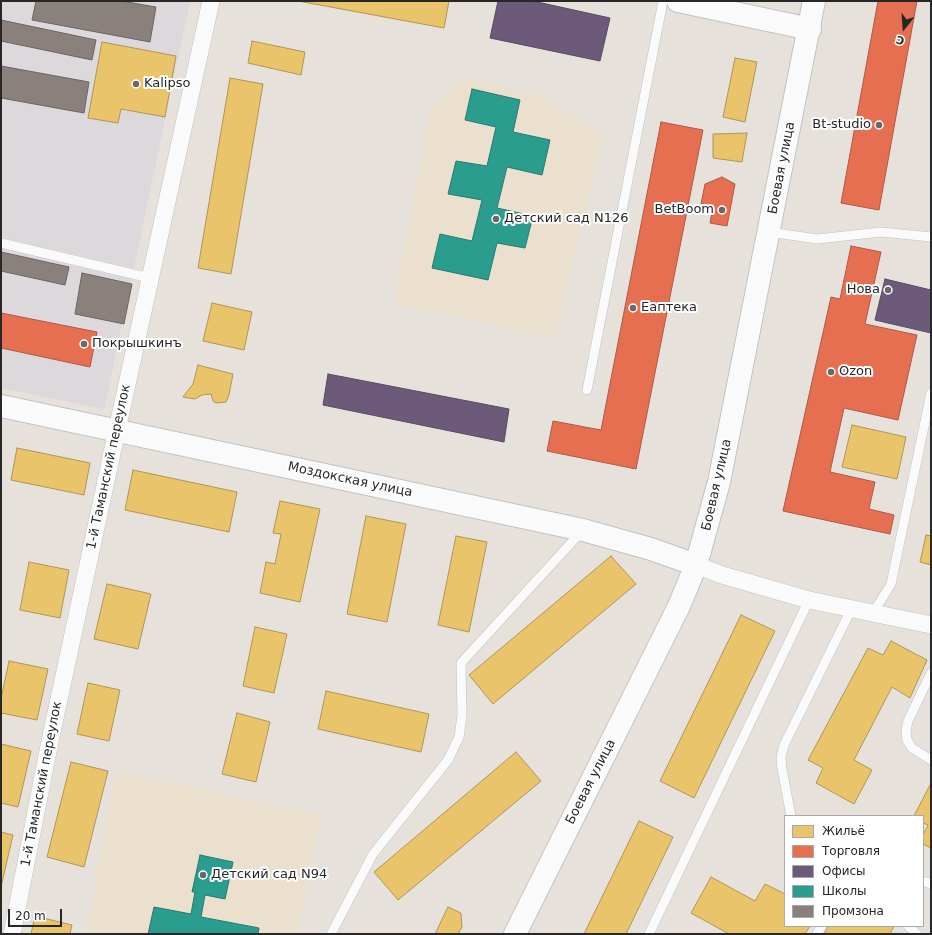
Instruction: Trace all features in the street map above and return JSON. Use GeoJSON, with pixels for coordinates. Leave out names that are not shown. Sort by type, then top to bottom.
{"type":"FeatureCollection","features":[{"type":"Feature","properties":{"kind":"main road"},"geometry":{"type":"LineString","coordinates":[[678,1],[810,29]]}},
{"type":"Feature","properties":{"kind":"main road","name":"Боевая улица"},"geometry":{"type":"LineString","coordinates":[[515,934],[679,606],[696,565],[719,482],[810,29],[814,1]]}},
{"type":"Feature","properties":{"kind":"main road","name":"Моздокская улица"},"geometry":{"type":"LineString","coordinates":[[2,409],[116,430],[583,530],[651,549],[696,565]]}},
{"type":"Feature","properties":{"kind":"street","name":"1-й Таманский переулок"},"geometry":{"type":"LineString","coordinates":[[12,934],[52,733],[116,430],[211,1]]}},
{"type":"Feature","properties":{"kind":"street"},"geometry":{"type":"LineString","coordinates":[[696,565],[722,575],[810,600],[851,610],[931,625]]}},
{"type":"Feature","properties":{"kind":"lane"},"geometry":{"type":"LineString","coordinates":[[587,390],[663,1]]}},
{"type":"Feature","properties":{"kind":"lane"},"geometry":{"type":"LineString","coordinates":[[769,232],[818,239],[881,232],[931,237]]}},
{"type":"Feature","properties":{"kind":"lane"},"geometry":{"type":"LineString","coordinates":[[1,243],[150,278]]}},
{"type":"Feature","properties":{"kind":"lane"},"geometry":{"type":"LineString","coordinates":[[873,613],[891,584],[931,393]]}},
{"type":"Feature","properties":{"kind":"lane"},"geometry":{"type":"LineString","coordinates":[[331,934],[373,854],[448,760],[459,737],[462,716],[461,663],[583,530]]}},
{"type":"Feature","properties":{"kind":"lane"},"geometry":{"type":"LineString","coordinates":[[649,934],[810,600]]}},
{"type":"Feature","properties":{"kind":"lane"},"geometry":{"type":"LineString","coordinates":[[791,815],[782,769],[781,757],[784,745],[851,610]]}},
{"type":"Feature","properties":{"kind":"lane"},"geometry":{"type":"LineString","coordinates":[[931,673],[908,721],[906,730],[907,740],[912,748],[931,760]]}},
{"type":"Feature","properties":{"kind":"lane"},"geometry":{"type":"LineString","coordinates":[[909,927],[917,934]]}},
{"type":"Feature","properties":{"kind":"shaded area"},"geometry":{"type":"Polygon","coordinates":[[[1,1],[190,1],[104,409],[1,388],[1,1]]]}},
{"type":"Feature","properties":{"kind":"shaded area","name":"Детский сад N126"},"geometry":{"type":"Polygon","coordinates":[[[465,78],[540,95],[602,135],[556,338],[394,304],[430,108],[465,78]]]}},
{"type":"Feature","properties":{"kind":"shaded area","name":"Детский сад N94"},"geometry":{"type":"Polygon","coordinates":[[[116,771],[322,815],[297,934],[86,934],[116,771]]]}},
{"type":"Feature","properties":{"kind":"building: Жильё"},"geometry":{"type":"Polygon","coordinates":[[[298,1],[449,1],[444,28],[298,1]]]}},
{"type":"Feature","properties":{"kind":"building: Жильё"},"geometry":{"type":"Polygon","coordinates":[[[252,41],[305,52],[301,75],[248,63],[252,41]]]}},
{"type":"Feature","properties":{"kind":"building: Жильё"},"geometry":{"type":"Polygon","coordinates":[[[102,42],[176,56],[165,117],[121,109],[118,123],[88,118],[102,42]]]}},
{"type":"Feature","properties":{"kind":"building: Жильё"},"geometry":{"type":"Polygon","coordinates":[[[735,58],[757,62],[745,122],[723,117],[735,58]]]}},
{"type":"Feature","properties":{"kind":"building: Жильё"},"geometry":{"type":"Polygon","coordinates":[[[230,78],[263,84],[231,274],[198,268],[230,78]]]}},
{"type":"Feature","properties":{"kind":"building: Жильё"},"geometry":{"type":"Polygon","coordinates":[[[747,133],[742,162],[713,158],[713,134],[747,133]]]}},
{"type":"Feature","properties":{"kind":"building: Жильё"},"geometry":{"type":"Polygon","coordinates":[[[212,303],[252,312],[244,350],[203,341],[212,303]]]}},
{"type":"Feature","properties":{"kind":"building: Жильё"},"geometry":{"type":"Polygon","coordinates":[[[198,365],[233,374],[229,395],[226,402],[216,403],[213,401],[211,394],[202,395],[195,399],[183,397],[193,384],[198,365]]]}},
{"type":"Feature","properties":{"kind":"building: Жильё"},"geometry":{"type":"Polygon","coordinates":[[[852,425],[906,437],[897,479],[842,467],[852,425]]]}},
{"type":"Feature","properties":{"kind":"building: Жильё"},"geometry":{"type":"Polygon","coordinates":[[[17,448],[90,463],[84,495],[11,480],[17,448]]]}},
{"type":"Feature","properties":{"kind":"building: Жильё"},"geometry":{"type":"Polygon","coordinates":[[[133,470],[237,492],[229,532],[125,510],[133,470]]]}},
{"type":"Feature","properties":{"kind":"building: Жильё"},"geometry":{"type":"Polygon","coordinates":[[[280,501],[320,509],[300,602],[260,593],[266,562],[275,564],[281,534],[273,533],[280,501]]]}},
{"type":"Feature","properties":{"kind":"building: Жильё"},"geometry":{"type":"Polygon","coordinates":[[[366,516],[406,524],[387,622],[347,614],[366,516]]]}},
{"type":"Feature","properties":{"kind":"building: Жильё"},"geometry":{"type":"Polygon","coordinates":[[[926,535],[931,536],[931,565],[920,562],[926,535]]]}},
{"type":"Feature","properties":{"kind":"building: Жильё"},"geometry":{"type":"Polygon","coordinates":[[[456,536],[487,542],[469,632],[438,625],[456,536]]]}},
{"type":"Feature","properties":{"kind":"building: Жильё"},"geometry":{"type":"Polygon","coordinates":[[[611,556],[636,584],[493,704],[469,675],[611,556]]]}},
{"type":"Feature","properties":{"kind":"building: Жильё"},"geometry":{"type":"Polygon","coordinates":[[[29,562],[69,570],[60,618],[20,610],[29,562]]]}},
{"type":"Feature","properties":{"kind":"building: Жильё"},"geometry":{"type":"Polygon","coordinates":[[[107,584],[151,594],[138,649],[94,639],[107,584]]]}},
{"type":"Feature","properties":{"kind":"building: Жильё"},"geometry":{"type":"Polygon","coordinates":[[[741,615],[775,631],[694,798],[660,781],[741,615]]]}},
{"type":"Feature","properties":{"kind":"building: Жильё"},"geometry":{"type":"Polygon","coordinates":[[[255,627],[287,634],[274,693],[243,686],[255,627]]]}},
{"type":"Feature","properties":{"kind":"building: Жильё"},"geometry":{"type":"Polygon","coordinates":[[[891,641],[927,660],[910,698],[892,687],[854,760],[872,770],[854,804],[816,783],[823,768],[808,760],[868,648],[883,655],[891,641]]]}},
{"type":"Feature","properties":{"kind":"building: Жильё"},"geometry":{"type":"Polygon","coordinates":[[[9,661],[48,669],[37,720],[1,713],[1,699],[9,661]]]}},
{"type":"Feature","properties":{"kind":"building: Жильё"},"geometry":{"type":"Polygon","coordinates":[[[88,683],[120,690],[109,741],[77,734],[88,683]]]}},
{"type":"Feature","properties":{"kind":"building: Жильё"},"geometry":{"type":"Polygon","coordinates":[[[326,691],[429,714],[421,752],[318,729],[326,691]]]}},
{"type":"Feature","properties":{"kind":"building: Жильё"},"geometry":{"type":"Polygon","coordinates":[[[237,713],[270,722],[256,782],[222,774],[237,713]]]}},
{"type":"Feature","properties":{"kind":"building: Жильё"},"geometry":{"type":"Polygon","coordinates":[[[1,744],[31,751],[18,807],[1,803],[1,744]]]}},
{"type":"Feature","properties":{"kind":"building: Жильё"},"geometry":{"type":"Polygon","coordinates":[[[516,752],[541,781],[398,900],[374,872],[516,752]]]}},
{"type":"Feature","properties":{"kind":"building: Жильё"},"geometry":{"type":"Polygon","coordinates":[[[71,762],[108,771],[84,867],[47,857],[71,762]]]}},
{"type":"Feature","properties":{"kind":"building: Жильё"},"geometry":{"type":"Polygon","coordinates":[[[931,783],[931,848],[924,844],[924,833],[928,825],[924,823],[924,815],[915,815],[931,783]]]}},
{"type":"Feature","properties":{"kind":"building: Жильё"},"geometry":{"type":"Polygon","coordinates":[[[639,821],[673,837],[626,934],[584,934],[639,821]]]}},
{"type":"Feature","properties":{"kind":"building: Жильё"},"geometry":{"type":"Polygon","coordinates":[[[1,832],[13,835],[1,887],[1,832]]]}},
{"type":"Feature","properties":{"kind":"building: Жильё"},"geometry":{"type":"Polygon","coordinates":[[[711,877],[755,901],[765,884],[784,894],[784,927],[809,927],[805,934],[729,934],[691,913],[711,877]]]}},
{"type":"Feature","properties":{"kind":"building: Жильё"},"geometry":{"type":"Polygon","coordinates":[[[448,907],[461,913],[462,927],[458,934],[435,934],[448,907]]]}},
{"type":"Feature","properties":{"kind":"building: Жильё"},"geometry":{"type":"Polygon","coordinates":[[[35,916],[72,925],[70,934],[31,934],[35,916]]]}},
{"type":"Feature","properties":{"kind":"building: Жильё"},"geometry":{"type":"Polygon","coordinates":[[[828,927],[894,927],[890,934],[824,934],[828,927]]]}},
{"type":"Feature","properties":{"kind":"building: Торговля"},"geometry":{"type":"Polygon","coordinates":[[[878,1],[917,1],[879,210],[841,203],[878,1]]]}},
{"type":"Feature","properties":{"kind":"building: Торговля"},"geometry":{"type":"Polygon","coordinates":[[[661,122],[703,130],[636,469],[547,451],[553,421],[601,430],[661,122]]]}},
{"type":"Feature","properties":{"kind":"building: Торговля"},"geometry":{"type":"Polygon","coordinates":[[[722,177],[735,184],[727,226],[710,223],[713,207],[701,204],[705,184],[722,177]]]}},
{"type":"Feature","properties":{"kind":"building: Торговля"},"geometry":{"type":"Polygon","coordinates":[[[851,246],[881,252],[865,324],[917,335],[898,420],[844,408],[830,472],[875,482],[869,509],[894,515],[890,534],[783,511],[831,297],[840,299],[851,246]]]}},
{"type":"Feature","properties":{"kind":"building: Торговля"},"geometry":{"type":"Polygon","coordinates":[[[1,313],[97,332],[90,367],[1,348],[1,313]]]}},
{"type":"Feature","properties":{"kind":"building: Офисы"},"geometry":{"type":"Polygon","coordinates":[[[498,1],[533,1],[610,18],[600,61],[490,38],[498,1]]]}},
{"type":"Feature","properties":{"kind":"building: Офисы"},"geometry":{"type":"Polygon","coordinates":[[[885,279],[931,290],[931,333],[875,320],[885,279]]]}},
{"type":"Feature","properties":{"kind":"building: Офисы"},"geometry":{"type":"Polygon","coordinates":[[[328,374],[509,409],[504,442],[323,405],[328,374]]]}},
{"type":"Feature","properties":{"kind":"building: Школы"},"geometry":{"type":"Polygon","coordinates":[[[472,89],[520,100],[513,132],[550,140],[542,175],[507,167],[497,208],[533,216],[525,248],[497,243],[488,280],[432,268],[440,234],[472,241],[482,200],[448,194],[456,161],[487,166],[496,127],[465,120],[472,89]]]}},
{"type":"Feature","properties":{"kind":"building: Школы"},"geometry":{"type":"Polygon","coordinates":[[[200,855],[233,862],[225,899],[205,895],[201,917],[259,928],[258,934],[148,934],[154,907],[191,914],[195,892],[192,892],[200,855]]]}},
{"type":"Feature","properties":{"kind":"building: Промзона"},"geometry":{"type":"Polygon","coordinates":[[[36,1],[121,1],[156,7],[150,42],[32,20],[36,1]]]}},
{"type":"Feature","properties":{"kind":"building: Промзона"},"geometry":{"type":"Polygon","coordinates":[[[1,20],[96,40],[92,60],[1,41],[1,20]]]}},
{"type":"Feature","properties":{"kind":"building: Промзона"},"geometry":{"type":"Polygon","coordinates":[[[1,66],[89,82],[84,113],[1,98],[1,66]]]}},
{"type":"Feature","properties":{"kind":"building: Промзона"},"geometry":{"type":"Polygon","coordinates":[[[1,252],[69,267],[65,285],[1,271],[1,252]]]}},
{"type":"Feature","properties":{"kind":"building: Промзона"},"geometry":{"type":"Polygon","coordinates":[[[82,273],[132,284],[124,324],[75,314],[82,273]]]}},
{"type":"Feature","properties":{"kind":"place","name":"Kalipso"},"geometry":{"type":"Point","coordinates":[136,84]}},
{"type":"Feature","properties":{"kind":"place","name":"Bt-studio"},"geometry":{"type":"Point","coordinates":[879,125]}},
{"type":"Feature","properties":{"kind":"place","name":"BetBoom"},"geometry":{"type":"Point","coordinates":[722,210]}},
{"type":"Feature","properties":{"kind":"place","name":"Детский сад N126"},"geometry":{"type":"Point","coordinates":[496,219]}},
{"type":"Feature","properties":{"kind":"place","name":"Нова"},"geometry":{"type":"Point","coordinates":[888,290]}},
{"type":"Feature","properties":{"kind":"place","name":"Еаптека"},"geometry":{"type":"Point","coordinates":[633,308]}},
{"type":"Feature","properties":{"kind":"place","name":"Покрышкинъ"},"geometry":{"type":"Point","coordinates":[84,344]}},
{"type":"Feature","properties":{"kind":"place","name":"Ozon"},"geometry":{"type":"Point","coordinates":[831,372]}},
{"type":"Feature","properties":{"kind":"place","name":"Детский сад N94"},"geometry":{"type":"Point","coordinates":[203,875]}}]}
